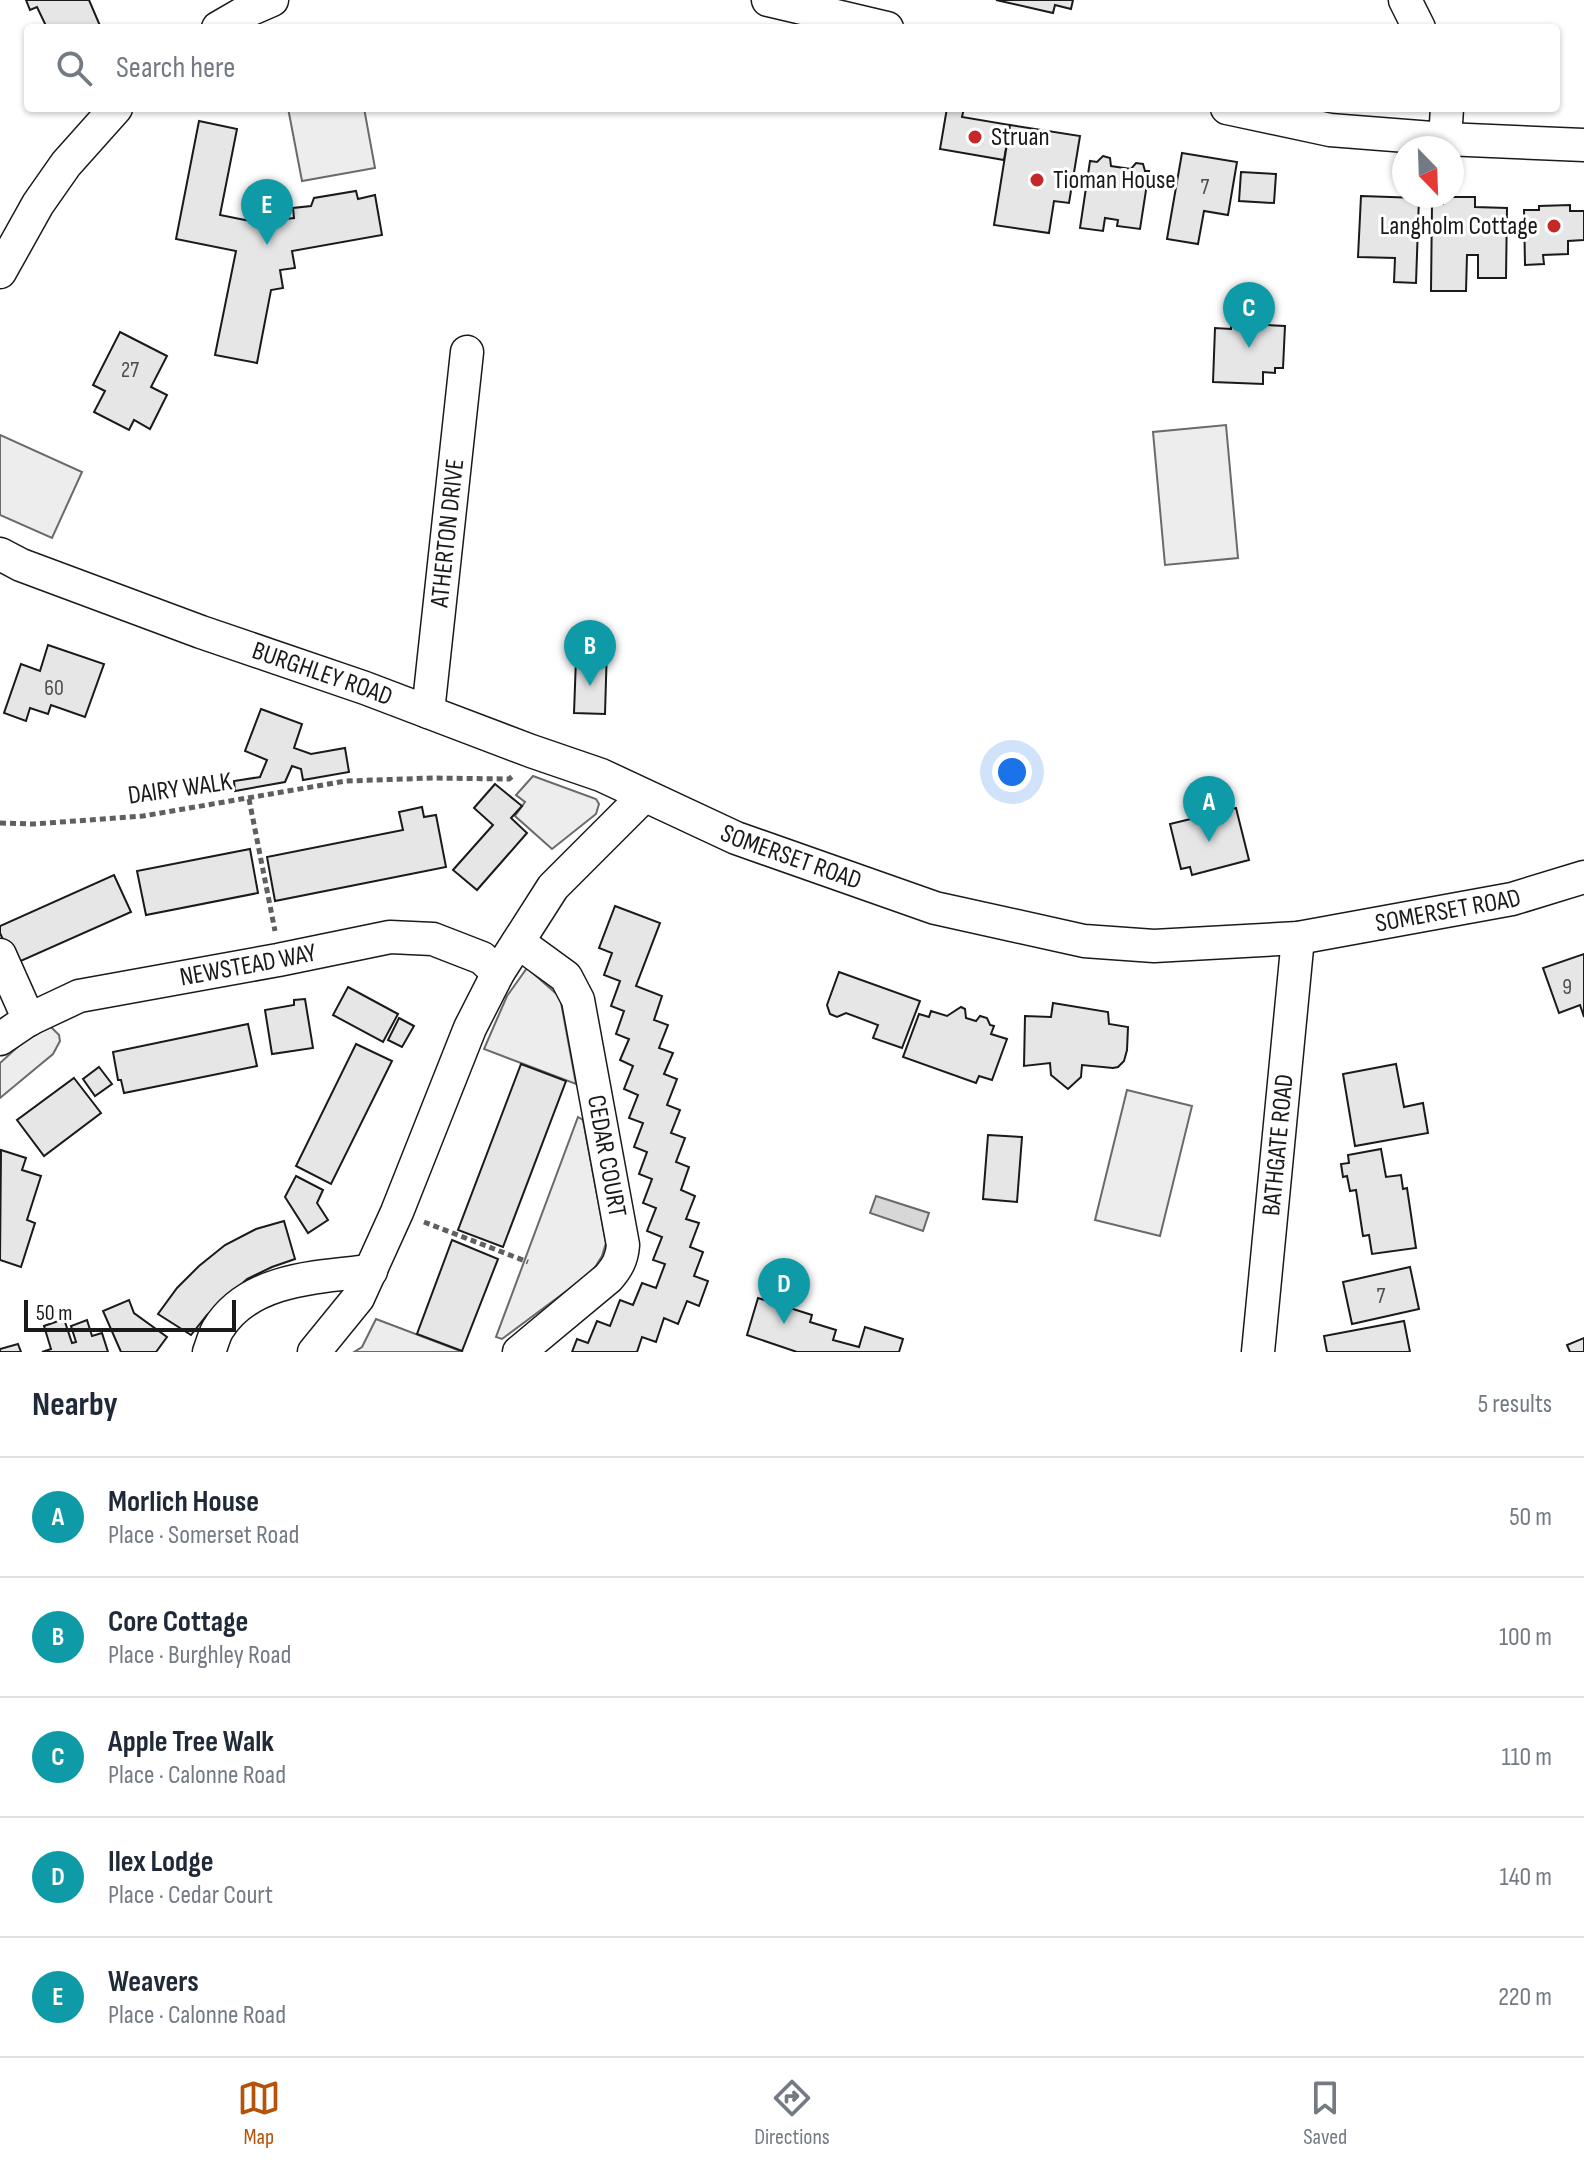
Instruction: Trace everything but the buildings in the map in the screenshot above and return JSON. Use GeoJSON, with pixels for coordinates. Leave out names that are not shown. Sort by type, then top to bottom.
{"type":"FeatureCollection","features":[{"type":"Feature","properties":{"kind":"street"},"geometry":{"type":"LineString","coordinates":[[225,24],[272,0]]}},
{"type":"Feature","properties":{"kind":"street"},"geometry":{"type":"LineString","coordinates":[[768,0],[870,24]]}},
{"type":"Feature","properties":{"kind":"street"},"geometry":{"type":"LineString","coordinates":[[1405,0],[1417,24]]}},
{"type":"Feature","properties":{"kind":"street"},"geometry":{"type":"LineString","coordinates":[[0,272],[38,204],[66,164],[112,112]]}},
{"type":"Feature","properties":{"kind":"street"},"geometry":{"type":"LineString","coordinates":[[1246,112],[1330,130],[1446,123],[1584,145]]}},
{"type":"Feature","properties":{"kind":"street","name":"ATHERTON DRIVE"},"geometry":{"type":"LineString","coordinates":[[428,712],[467,352]]}},
{"type":"Feature","properties":{"kind":"street","name":"BURGHLEY ROAD"},"geometry":{"type":"LineString","coordinates":[[0,554],[21,565],[201,632],[365,688],[601,775],[644,796]]}},
{"type":"Feature","properties":{"kind":"street"},"geometry":{"type":"LineString","coordinates":[[315,1352],[358,1298],[397,1212],[470,1028],[498,973],[553,887],[644,796]]}},
{"type":"Feature","properties":{"kind":"street","name":"SOMERSET ROAD"},"geometry":{"type":"LineString","coordinates":[[644,796],[736,838],[935,908],[1084,941],[1154,946],[1298,938],[1512,899],[1584,877]]}},
{"type":"Feature","properties":{"kind":"street","name":"NEWSTEAD WAY"},"geometry":{"type":"LineString","coordinates":[[0,1039],[29,1020],[79,996],[390,937],[433,939],[482,958],[498,973]]}},
{"type":"Feature","properties":{"kind":"street","name":"BATHGATE ROAD"},"geometry":{"type":"LineString","coordinates":[[1258,1352],[1298,938]]}},
{"type":"Feature","properties":{"kind":"street","name":"CEDAR COURT"},"geometry":{"type":"LineString","coordinates":[[518,942],[566,977],[578,1000],[623,1245],[617,1268],[608,1278],[519,1352]]}},
{"type":"Feature","properties":{"kind":"street"},"geometry":{"type":"LineString","coordinates":[[0,955],[29,1020]]}},
{"type":"Feature","properties":{"kind":"street"},"geometry":{"type":"LineString","coordinates":[[209,1352],[218,1329],[241,1303],[274,1287],[305,1279],[371,1271]]}},
{"type":"Feature","properties":{"kind":"path"},"geometry":{"type":"LineString","coordinates":[[249,799],[303,787],[368,779],[509,779],[531,751]]}},
{"type":"Feature","properties":{"kind":"path","name":"DAIRY WALK"},"geometry":{"type":"LineString","coordinates":[[0,823],[34,824],[143,816],[249,799],[278,960]]}},
{"type":"Feature","properties":{"kind":"path"},"geometry":{"type":"LineString","coordinates":[[397,1212],[528,1262]]}},
{"type":"Feature","properties":{"kind":"shaded area"},"geometry":{"type":"Polygon","coordinates":[[[289,112],[365,112],[375,168],[302,181],[289,112]]]}},
{"type":"Feature","properties":{"kind":"shaded area"},"geometry":{"type":"Polygon","coordinates":[[[1226,425],[1238,558],[1165,565],[1153,432],[1226,425]]]}},
{"type":"Feature","properties":{"kind":"shaded area"},"geometry":{"type":"Polygon","coordinates":[[[0,435],[82,472],[52,538],[0,515],[0,435]]]}},
{"type":"Feature","properties":{"kind":"shaded area"},"geometry":{"type":"Polygon","coordinates":[[[533,776],[596,799],[599,804],[596,814],[552,849],[515,816],[525,802],[516,795],[533,776]]]}},
{"type":"Feature","properties":{"kind":"shaded area"},"geometry":{"type":"Polygon","coordinates":[[[527,968],[560,997],[576,1084],[484,1049],[507,996],[527,968]]]}},
{"type":"Feature","properties":{"kind":"shaded area"},"geometry":{"type":"Polygon","coordinates":[[[48,1024],[59,1035],[60,1041],[53,1054],[0,1098],[0,1063],[34,1032],[48,1024]]]}},
{"type":"Feature","properties":{"kind":"shaded area"},"geometry":{"type":"Polygon","coordinates":[[[1127,1090],[1192,1106],[1160,1236],[1095,1220],[1127,1090]]]}},
{"type":"Feature","properties":{"kind":"shaded area"},"geometry":{"type":"Polygon","coordinates":[[[578,1117],[583,1120],[606,1243],[602,1256],[592,1272],[502,1339],[496,1337],[578,1117]]]}},
{"type":"Feature","properties":{"kind":"shaded area"},"geometry":{"type":"Polygon","coordinates":[[[876,1196],[929,1213],[923,1231],[870,1213],[876,1196]]]}},
{"type":"Feature","properties":{"kind":"shaded area"},"geometry":{"type":"Polygon","coordinates":[[[376,1319],[463,1352],[354,1352],[362,1347],[376,1319]]]}},
{"type":"Feature","properties":{"kind":"place","name":"Struan"},"geometry":{"type":"Point","coordinates":[975,137]}},
{"type":"Feature","properties":{"kind":"place","name":"Tioman House"},"geometry":{"type":"Point","coordinates":[1037,180]}},
{"type":"Feature","properties":{"kind":"place","name":"Langholm Cottage"},"geometry":{"type":"Point","coordinates":[1554,226]}},
{"type":"Feature","properties":{"kind":"place","name":"Weavers"},"geometry":{"type":"Point","coordinates":[267,245]}},
{"type":"Feature","properties":{"kind":"place","name":"Apple Tree Walk"},"geometry":{"type":"Point","coordinates":[1249,348]}},
{"type":"Feature","properties":{"kind":"place","name":"Core Cottage"},"geometry":{"type":"Point","coordinates":[590,686]}},
{"type":"Feature","properties":{"kind":"place","name":"Morlich House"},"geometry":{"type":"Point","coordinates":[1209,842]}},
{"type":"Feature","properties":{"kind":"place","name":"Ilex Lodge"},"geometry":{"type":"Point","coordinates":[784,1324]}}]}
